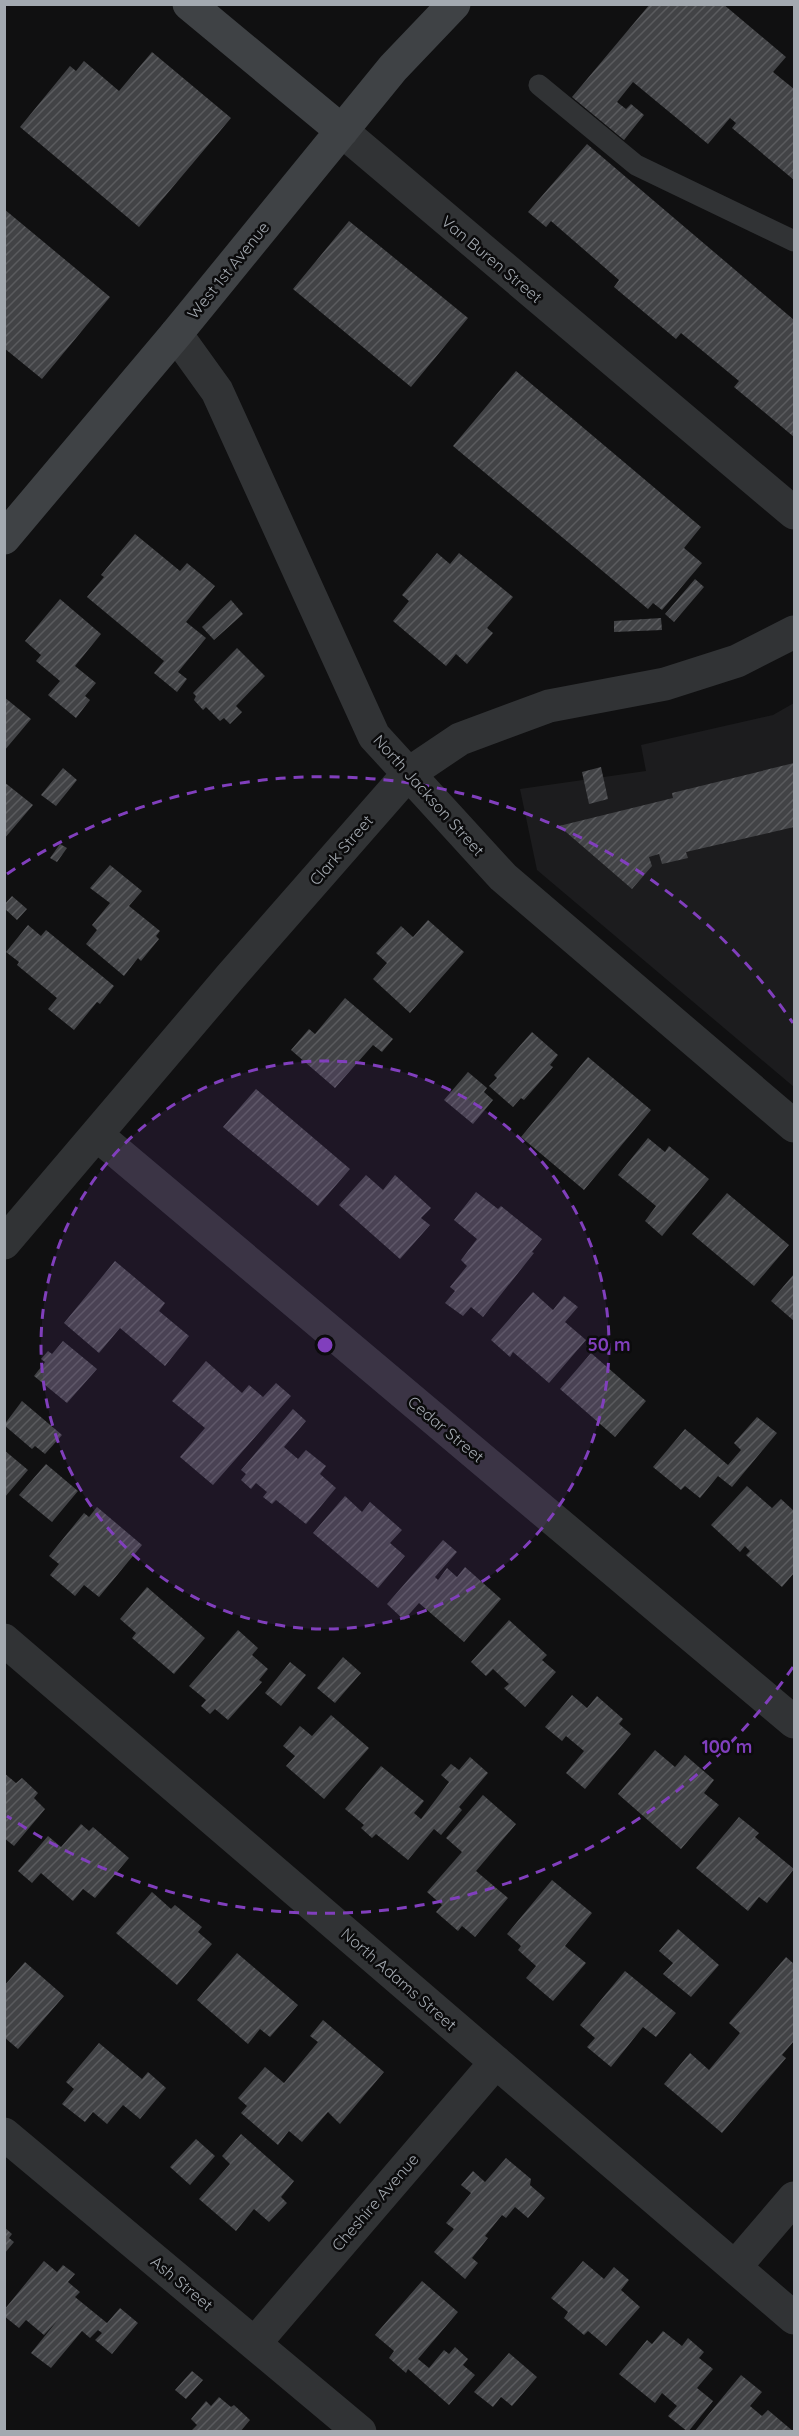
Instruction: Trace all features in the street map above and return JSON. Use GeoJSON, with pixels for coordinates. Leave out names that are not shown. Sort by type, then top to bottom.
{"type":"FeatureCollection","features":[{"type":"Feature","properties":{"kind":"street","name":"Van Buren Street"},"geometry":{"type":"LineString","coordinates":[[189,4],[795,513]]}},
{"type":"Feature","properties":{"kind":"street","name":"West 1st Avenue"},"geometry":{"type":"LineString","coordinates":[[4,538],[176,334],[393,68],[454,4]]}},
{"type":"Feature","properties":{"kind":"street","name":"North Jackson Street"},"geometry":{"type":"LineString","coordinates":[[176,334],[217,391],[374,736],[503,877],[795,1126]]}},
{"type":"Feature","properties":{"kind":"street","name":"Clark Street"},"geometry":{"type":"LineString","coordinates":[[4,1243],[231,976],[408,774],[460,739],[538,710],[665,684],[737,661],[795,632]]}},
{"type":"Feature","properties":{"kind":"street","name":"Cedar Street"},"geometry":{"type":"LineString","coordinates":[[97,1135],[795,1722]]}},
{"type":"Feature","properties":{"kind":"street","name":"North Adams Street"},"geometry":{"type":"LineString","coordinates":[[4,1640],[795,2318]]}},
{"type":"Feature","properties":{"kind":"street","name":"Cheshire Avenue"},"geometry":{"type":"LineString","coordinates":[[255,2343],[496,2062]]}},
{"type":"Feature","properties":{"kind":"street","name":"Ash Street"},"geometry":{"type":"LineString","coordinates":[[4,2134],[360,2432]]}},
{"type":"Feature","properties":{"kind":"street"},"geometry":{"type":"LineString","coordinates":[[735,2267],[795,2198]]}},
{"type":"Feature","properties":{"kind":"lane"},"geometry":{"type":"LineString","coordinates":[[539,86],[636,165],[795,241]]}},
{"type":"Feature","properties":{"kind":"shaded area"},"geometry":{"type":"Polygon","coordinates":[[[794,703],[794,1087],[537,870],[520,789],[646,771],[641,745],[773,715],[794,703]]]}},
{"type":"Feature","properties":{"kind":"building"},"geometry":{"type":"Polygon","coordinates":[[[650,4],[723,4],[786,57],[773,72],[794,89],[794,180],[732,128],[736,123],[730,118],[708,144],[633,82],[617,102],[626,109],[631,104],[644,115],[624,140],[572,97],[650,4]]]}},
{"type":"Feature","properties":{"kind":"building"},"geometry":{"type":"Polygon","coordinates":[[[152,52],[231,118],[139,227],[20,127],[70,66],[76,71],[84,61],[119,91],[152,52]]]}},
{"type":"Feature","properties":{"kind":"building"},"geometry":{"type":"Polygon","coordinates":[[[587,144],[794,320],[794,437],[734,387],[739,381],[681,333],[676,339],[614,287],[619,280],[551,221],[546,227],[528,212],[587,144]]]}},
{"type":"Feature","properties":{"kind":"building"},"geometry":{"type":"Polygon","coordinates":[[[4,209],[110,297],[42,379],[4,348],[4,209]]]}},
{"type":"Feature","properties":{"kind":"building"},"geometry":{"type":"Polygon","coordinates":[[[349,221],[468,318],[411,387],[293,289],[349,221]]]}},
{"type":"Feature","properties":{"kind":"building"},"geometry":{"type":"Polygon","coordinates":[[[516,371],[701,527],[684,548],[702,563],[662,610],[653,603],[648,609],[453,446],[516,371]]]}},
{"type":"Feature","properties":{"kind":"building"},"geometry":{"type":"Polygon","coordinates":[[[135,534],[180,571],[187,563],[215,586],[186,622],[206,638],[178,672],[187,679],[177,692],[154,673],[164,661],[87,597],[104,577],[101,575],[135,534]]]}},
{"type":"Feature","properties":{"kind":"building"},"geometry":{"type":"Polygon","coordinates":[[[437,553],[450,564],[459,553],[513,597],[487,628],[493,633],[467,664],[456,654],[446,666],[393,621],[409,601],[402,595],[437,553]]]}},
{"type":"Feature","properties":{"kind":"building"},"geometry":{"type":"Polygon","coordinates":[[[695,579],[704,587],[674,622],[665,614],[695,579]]]}},
{"type":"Feature","properties":{"kind":"building"},"geometry":{"type":"Polygon","coordinates":[[[60,599],[101,634],[75,666],[96,683],[85,696],[90,700],[76,718],[48,695],[60,681],[36,661],[41,655],[25,641],[60,599]]]}},
{"type":"Feature","properties":{"kind":"building"},"geometry":{"type":"Polygon","coordinates":[[[231,600],[243,614],[214,640],[202,627],[231,600]]]}},
{"type":"Feature","properties":{"kind":"building"},"geometry":{"type":"Polygon","coordinates":[[[661,618],[662,630],[614,632],[614,621],[661,618]]]}},
{"type":"Feature","properties":{"kind":"building"},"geometry":{"type":"Polygon","coordinates":[[[237,648],[265,676],[236,706],[242,712],[230,724],[224,718],[220,721],[206,707],[203,710],[194,700],[196,696],[193,693],[237,648]]]}},
{"type":"Feature","properties":{"kind":"building"},"geometry":{"type":"Polygon","coordinates":[[[4,697],[31,719],[4,751],[4,697]]]}},
{"type":"Feature","properties":{"kind":"building"},"geometry":{"type":"Polygon","coordinates":[[[794,763],[794,827],[686,852],[688,858],[662,864],[659,854],[649,857],[652,866],[632,889],[559,826],[673,798],[672,793],[794,763]]]}},
{"type":"Feature","properties":{"kind":"building"},"geometry":{"type":"Polygon","coordinates":[[[601,767],[608,799],[589,804],[582,772],[601,767]]]}},
{"type":"Feature","properties":{"kind":"building"},"geometry":{"type":"Polygon","coordinates":[[[63,768],[77,780],[56,806],[41,795],[63,768]]]}},
{"type":"Feature","properties":{"kind":"building"},"geometry":{"type":"Polygon","coordinates":[[[4,782],[33,805],[4,839],[4,782]]]}},
{"type":"Feature","properties":{"kind":"building"},"geometry":{"type":"Polygon","coordinates":[[[60,844],[67,848],[57,862],[50,858],[60,844]]]}},
{"type":"Feature","properties":{"kind":"building"},"geometry":{"type":"Polygon","coordinates":[[[110,865],[142,891],[129,906],[160,931],[156,936],[159,939],[141,961],[138,958],[124,976],[86,944],[97,930],[92,925],[110,903],[90,888],[110,865]]]}},
{"type":"Feature","properties":{"kind":"building"},"geometry":{"type":"Polygon","coordinates":[[[12,896],[27,909],[17,920],[4,908],[12,896]]]}},
{"type":"Feature","properties":{"kind":"building"},"geometry":{"type":"Polygon","coordinates":[[[428,920],[464,952],[410,1013],[373,979],[387,963],[376,953],[401,926],[413,937],[428,920]]]}},
{"type":"Feature","properties":{"kind":"building"},"geometry":{"type":"Polygon","coordinates":[[[28,925],[41,936],[46,930],[114,986],[100,1004],[97,1002],[74,1030],[48,1009],[57,998],[17,965],[19,962],[6,952],[28,925]]]}},
{"type":"Feature","properties":{"kind":"building"},"geometry":{"type":"Polygon","coordinates":[[[345,998],[393,1039],[382,1052],[373,1045],[335,1088],[291,1050],[309,1029],[315,1034],[345,998]]]}},
{"type":"Feature","properties":{"kind":"building"},"geometry":{"type":"Polygon","coordinates":[[[532,1032],[558,1055],[550,1065],[553,1067],[524,1100],[521,1098],[513,1107],[489,1086],[497,1078],[494,1075],[532,1032]]]}},
{"type":"Feature","properties":{"kind":"building"},"geometry":{"type":"Polygon","coordinates":[[[588,1057],[651,1110],[584,1190],[521,1137],[588,1057]]]}},
{"type":"Feature","properties":{"kind":"building"},"geometry":{"type":"Polygon","coordinates":[[[468,1072],[487,1088],[484,1092],[493,1100],[473,1124],[444,1100],[468,1072]]]}},
{"type":"Feature","properties":{"kind":"building"},"geometry":{"type":"Polygon","coordinates":[[[256,1089],[350,1169],[318,1206],[223,1127],[256,1089]]]}},
{"type":"Feature","properties":{"kind":"building"},"geometry":{"type":"Polygon","coordinates":[[[648,1138],[665,1152],[669,1146],[709,1179],[662,1236],[645,1221],[656,1206],[618,1175],[648,1138]]]}},
{"type":"Feature","properties":{"kind":"building"},"geometry":{"type":"Polygon","coordinates":[[[366,1175],[383,1190],[395,1175],[431,1208],[421,1218],[430,1225],[400,1259],[339,1205],[366,1175]]]}},
{"type":"Feature","properties":{"kind":"building"},"geometry":{"type":"Polygon","coordinates":[[[476,1192],[498,1209],[501,1206],[542,1239],[532,1252],[534,1253],[483,1317],[471,1307],[463,1316],[445,1303],[455,1291],[450,1287],[467,1266],[461,1260],[477,1239],[454,1220],[476,1192]]]}},
{"type":"Feature","properties":{"kind":"building"},"geometry":{"type":"Polygon","coordinates":[[[727,1193],[789,1245],[754,1286],[692,1234],[727,1193]]]}},
{"type":"Feature","properties":{"kind":"building"},"geometry":{"type":"Polygon","coordinates":[[[115,1261],[165,1303],[159,1311],[189,1336],[165,1366],[120,1328],[99,1353],[64,1323],[115,1261]]]}},
{"type":"Feature","properties":{"kind":"building"},"geometry":{"type":"Polygon","coordinates":[[[794,1274],[794,1321],[771,1301],[794,1274]]]}},
{"type":"Feature","properties":{"kind":"building"},"geometry":{"type":"Polygon","coordinates":[[[533,1292],[553,1310],[564,1296],[578,1307],[565,1322],[586,1340],[549,1383],[513,1352],[510,1357],[491,1340],[533,1292]]]}},
{"type":"Feature","properties":{"kind":"building"},"geometry":{"type":"Polygon","coordinates":[[[63,1341],[97,1369],[67,1403],[34,1376],[45,1362],[41,1359],[48,1351],[52,1354],[63,1341]]]}},
{"type":"Feature","properties":{"kind":"building"},"geometry":{"type":"Polygon","coordinates":[[[591,1353],[646,1401],[615,1437],[560,1389],[591,1353]]]}},
{"type":"Feature","properties":{"kind":"building"},"geometry":{"type":"Polygon","coordinates":[[[206,1361],[242,1393],[249,1385],[263,1397],[276,1383],[291,1396],[213,1485],[180,1457],[205,1428],[172,1401],[206,1361]]]}},
{"type":"Feature","properties":{"kind":"building"},"geometry":{"type":"Polygon","coordinates":[[[22,1401],[62,1435],[45,1454],[35,1446],[32,1449],[4,1425],[22,1401]]]}},
{"type":"Feature","properties":{"kind":"building"},"geometry":{"type":"Polygon","coordinates":[[[293,1409],[306,1421],[284,1447],[298,1459],[306,1450],[326,1466],[320,1474],[336,1488],[306,1524],[276,1500],[272,1504],[263,1497],[267,1492],[256,1483],[251,1489],[241,1480],[246,1474],[241,1470],[293,1409]]]}},
{"type":"Feature","properties":{"kind":"building"},"geometry":{"type":"Polygon","coordinates":[[[757,1417],[777,1433],[732,1487],[718,1476],[700,1498],[685,1486],[681,1490],[653,1467],[685,1429],[728,1465],[741,1450],[734,1443],[757,1417]]]}},
{"type":"Feature","properties":{"kind":"building"},"geometry":{"type":"Polygon","coordinates":[[[4,1450],[28,1470],[4,1498],[4,1450]]]}},
{"type":"Feature","properties":{"kind":"building"},"geometry":{"type":"Polygon","coordinates":[[[46,1464],[78,1491],[52,1522],[19,1495],[46,1464]]]}},
{"type":"Feature","properties":{"kind":"building"},"geometry":{"type":"Polygon","coordinates":[[[747,1486],[772,1508],[781,1499],[794,1511],[794,1573],[782,1587],[746,1555],[750,1551],[745,1546],[740,1552],[711,1525],[747,1486]]]}},
{"type":"Feature","properties":{"kind":"building"},"geometry":{"type":"Polygon","coordinates":[[[345,1496],[362,1512],[370,1502],[402,1530],[390,1543],[405,1556],[378,1588],[313,1533],[345,1496]]]}},
{"type":"Feature","properties":{"kind":"building"},"geometry":{"type":"Polygon","coordinates":[[[97,1507],[142,1545],[99,1597],[84,1585],[75,1596],[50,1575],[59,1564],[49,1556],[84,1513],[89,1517],[97,1507]]]}},
{"type":"Feature","properties":{"kind":"building"},"geometry":{"type":"Polygon","coordinates":[[[443,1540],[457,1552],[435,1577],[438,1580],[447,1568],[457,1577],[465,1567],[501,1599],[464,1642],[419,1603],[404,1620],[387,1604],[443,1540]]]}},
{"type":"Feature","properties":{"kind":"building"},"geometry":{"type":"Polygon","coordinates":[[[147,1587],[205,1638],[174,1674],[132,1638],[136,1633],[120,1619],[147,1587]]]}},
{"type":"Feature","properties":{"kind":"building"},"geometry":{"type":"Polygon","coordinates":[[[509,1620],[547,1655],[542,1660],[556,1672],[525,1707],[504,1688],[509,1684],[493,1669],[486,1676],[471,1662],[509,1620]]]}},
{"type":"Feature","properties":{"kind":"building"},"geometry":{"type":"Polygon","coordinates":[[[238,1630],[258,1648],[252,1655],[268,1669],[259,1680],[262,1682],[228,1720],[215,1709],[210,1714],[201,1706],[206,1700],[189,1686],[238,1630]]]}},
{"type":"Feature","properties":{"kind":"building"},"geometry":{"type":"Polygon","coordinates":[[[343,1657],[361,1673],[335,1703],[317,1688],[343,1657]]]}},
{"type":"Feature","properties":{"kind":"building"},"geometry":{"type":"Polygon","coordinates":[[[290,1662],[306,1675],[281,1706],[265,1693],[290,1662]]]}},
{"type":"Feature","properties":{"kind":"building"},"geometry":{"type":"Polygon","coordinates":[[[572,1695],[587,1708],[597,1696],[623,1719],[619,1724],[631,1734],[585,1789],[566,1773],[584,1751],[566,1736],[562,1741],[545,1727],[572,1695]]]}},
{"type":"Feature","properties":{"kind":"building"},"geometry":{"type":"Polygon","coordinates":[[[331,1715],[369,1748],[324,1799],[286,1766],[295,1756],[283,1746],[300,1726],[312,1736],[331,1715]]]}},
{"type":"Feature","properties":{"kind":"building"},"geometry":{"type":"Polygon","coordinates":[[[655,1750],[675,1767],[685,1755],[714,1780],[704,1793],[719,1805],[681,1849],[618,1794],[655,1750]]]}},
{"type":"Feature","properties":{"kind":"building"},"geometry":{"type":"Polygon","coordinates":[[[470,1757],[488,1773],[459,1807],[462,1810],[441,1835],[434,1829],[408,1860],[376,1834],[372,1838],[361,1828],[364,1825],[345,1809],[381,1766],[424,1801],[414,1813],[421,1819],[449,1782],[441,1775],[451,1764],[459,1770],[470,1757]]]}},
{"type":"Feature","properties":{"kind":"building"},"geometry":{"type":"Polygon","coordinates":[[[4,1773],[16,1783],[22,1778],[38,1793],[34,1798],[45,1809],[14,1846],[4,1838],[4,1773]]]}},
{"type":"Feature","properties":{"kind":"building"},"geometry":{"type":"Polygon","coordinates":[[[483,1795],[516,1824],[476,1871],[508,1898],[475,1937],[462,1926],[458,1931],[436,1912],[442,1905],[427,1892],[462,1852],[446,1838],[483,1795]]]}},
{"type":"Feature","properties":{"kind":"building"},"geometry":{"type":"Polygon","coordinates":[[[739,1817],[759,1833],[755,1837],[794,1869],[767,1903],[759,1897],[748,1911],[696,1868],[739,1817]]]}},
{"type":"Feature","properties":{"kind":"building"},"geometry":{"type":"Polygon","coordinates":[[[81,1824],[89,1831],[93,1827],[129,1858],[95,1898],[83,1889],[73,1901],[41,1873],[32,1883],[18,1871],[48,1836],[61,1847],[81,1824]]]}},
{"type":"Feature","properties":{"kind":"building"},"geometry":{"type":"Polygon","coordinates":[[[552,1880],[592,1913],[565,1946],[586,1963],[553,2001],[526,1978],[536,1966],[518,1950],[521,1946],[507,1934],[552,1880]]]}},
{"type":"Feature","properties":{"kind":"building"},"geometry":{"type":"Polygon","coordinates":[[[152,1892],[171,1909],[175,1905],[202,1927],[198,1932],[212,1944],[177,1985],[116,1933],[152,1892]]]}},
{"type":"Feature","properties":{"kind":"building"},"geometry":{"type":"Polygon","coordinates":[[[678,1929],[719,1965],[691,1997],[663,1974],[673,1963],[659,1951],[678,1929]]]}},
{"type":"Feature","properties":{"kind":"building"},"geometry":{"type":"Polygon","coordinates":[[[237,1953],[298,2005],[270,2037],[260,2029],[248,2044],[197,2000],[237,1953]]]}},
{"type":"Feature","properties":{"kind":"building"},"geometry":{"type":"Polygon","coordinates":[[[786,1957],[794,1964],[794,2041],[782,2055],[786,2058],[722,2133],[664,2084],[690,2053],[709,2070],[740,2033],[729,2023],[786,1957]]]}},
{"type":"Feature","properties":{"kind":"building"},"geometry":{"type":"Polygon","coordinates":[[[25,1962],[64,1996],[18,2049],[4,2037],[4,1986],[25,1962]]]}},
{"type":"Feature","properties":{"kind":"building"},"geometry":{"type":"Polygon","coordinates":[[[625,1971],[676,2013],[656,2037],[643,2027],[611,2067],[587,2047],[595,2038],[580,2025],[625,1971]]]}},
{"type":"Feature","properties":{"kind":"building"},"geometry":{"type":"Polygon","coordinates":[[[323,2020],[384,2072],[340,2124],[328,2112],[302,2142],[289,2131],[278,2145],[241,2113],[247,2106],[238,2098],[265,2067],[284,2083],[318,2042],[310,2036],[323,2020]]]}},
{"type":"Feature","properties":{"kind":"building"},"geometry":{"type":"Polygon","coordinates":[[[99,2043],[142,2079],[148,2072],[166,2088],[140,2119],[123,2105],[107,2124],[93,2112],[85,2122],[62,2104],[74,2089],[66,2082],[99,2043]]]}},
{"type":"Feature","properties":{"kind":"building"},"geometry":{"type":"Polygon","coordinates":[[[241,2134],[294,2181],[281,2197],[287,2203],[269,2222],[254,2209],[236,2231],[199,2199],[230,2164],[222,2156],[241,2134]]]}},
{"type":"Feature","properties":{"kind":"building"},"geometry":{"type":"Polygon","coordinates":[[[196,2139],[215,2156],[190,2185],[170,2167],[196,2139]]]}},
{"type":"Feature","properties":{"kind":"building"},"geometry":{"type":"Polygon","coordinates":[[[506,2158],[531,2179],[530,2185],[545,2198],[528,2218],[515,2207],[506,2218],[502,2215],[485,2236],[488,2238],[472,2258],[478,2263],[465,2279],[434,2252],[454,2229],[446,2223],[471,2193],[461,2185],[473,2171],[485,2182],[506,2158]]]}},
{"type":"Feature","properties":{"kind":"building"},"geometry":{"type":"Polygon","coordinates":[[[4,2227],[12,2234],[9,2238],[14,2242],[4,2254],[4,2227]]]}},
{"type":"Feature","properties":{"kind":"building"},"geometry":{"type":"Polygon","coordinates":[[[44,2261],[57,2272],[63,2265],[75,2274],[68,2282],[80,2292],[75,2297],[107,2323],[120,2308],[138,2323],[112,2354],[95,2340],[102,2333],[98,2330],[90,2338],[82,2331],[51,2368],[31,2353],[57,2321],[44,2335],[26,2320],[19,2328],[4,2316],[4,2310],[44,2261]]]}},
{"type":"Feature","properties":{"kind":"building"},"geometry":{"type":"Polygon","coordinates":[[[583,2261],[604,2279],[614,2267],[629,2280],[621,2290],[640,2307],[606,2346],[588,2331],[584,2335],[564,2318],[568,2312],[551,2298],[583,2261]]]}},
{"type":"Feature","properties":{"kind":"building"},"geometry":{"type":"Polygon","coordinates":[[[422,2281],[458,2312],[418,2359],[429,2368],[444,2350],[449,2354],[455,2347],[468,2359],[463,2365],[475,2375],[449,2405],[408,2369],[406,2373],[389,2358],[394,2351],[375,2335],[422,2281]]]}},
{"type":"Feature","properties":{"kind":"building"},"geometry":{"type":"Polygon","coordinates":[[[663,2331],[682,2346],[688,2338],[704,2352],[699,2358],[713,2369],[697,2388],[713,2401],[688,2432],[668,2416],[677,2406],[662,2393],[655,2403],[619,2374],[647,2340],[652,2344],[663,2331]]]}},
{"type":"Feature","properties":{"kind":"building"},"geometry":{"type":"Polygon","coordinates":[[[509,2353],[537,2377],[512,2406],[501,2397],[493,2407],[474,2392],[509,2353]]]}},
{"type":"Feature","properties":{"kind":"building"},"geometry":{"type":"Polygon","coordinates":[[[192,2371],[203,2380],[186,2399],[175,2390],[192,2371]]]}},
{"type":"Feature","properties":{"kind":"building"},"geometry":{"type":"Polygon","coordinates":[[[741,2375],[762,2392],[750,2406],[762,2416],[768,2410],[794,2432],[694,2432],[741,2375]]]}},
{"type":"Feature","properties":{"kind":"building"},"geometry":{"type":"Polygon","coordinates":[[[219,2397],[231,2407],[234,2405],[250,2420],[240,2432],[194,2432],[192,2430],[197,2425],[191,2419],[206,2401],[211,2406],[219,2397]]]}}]}
